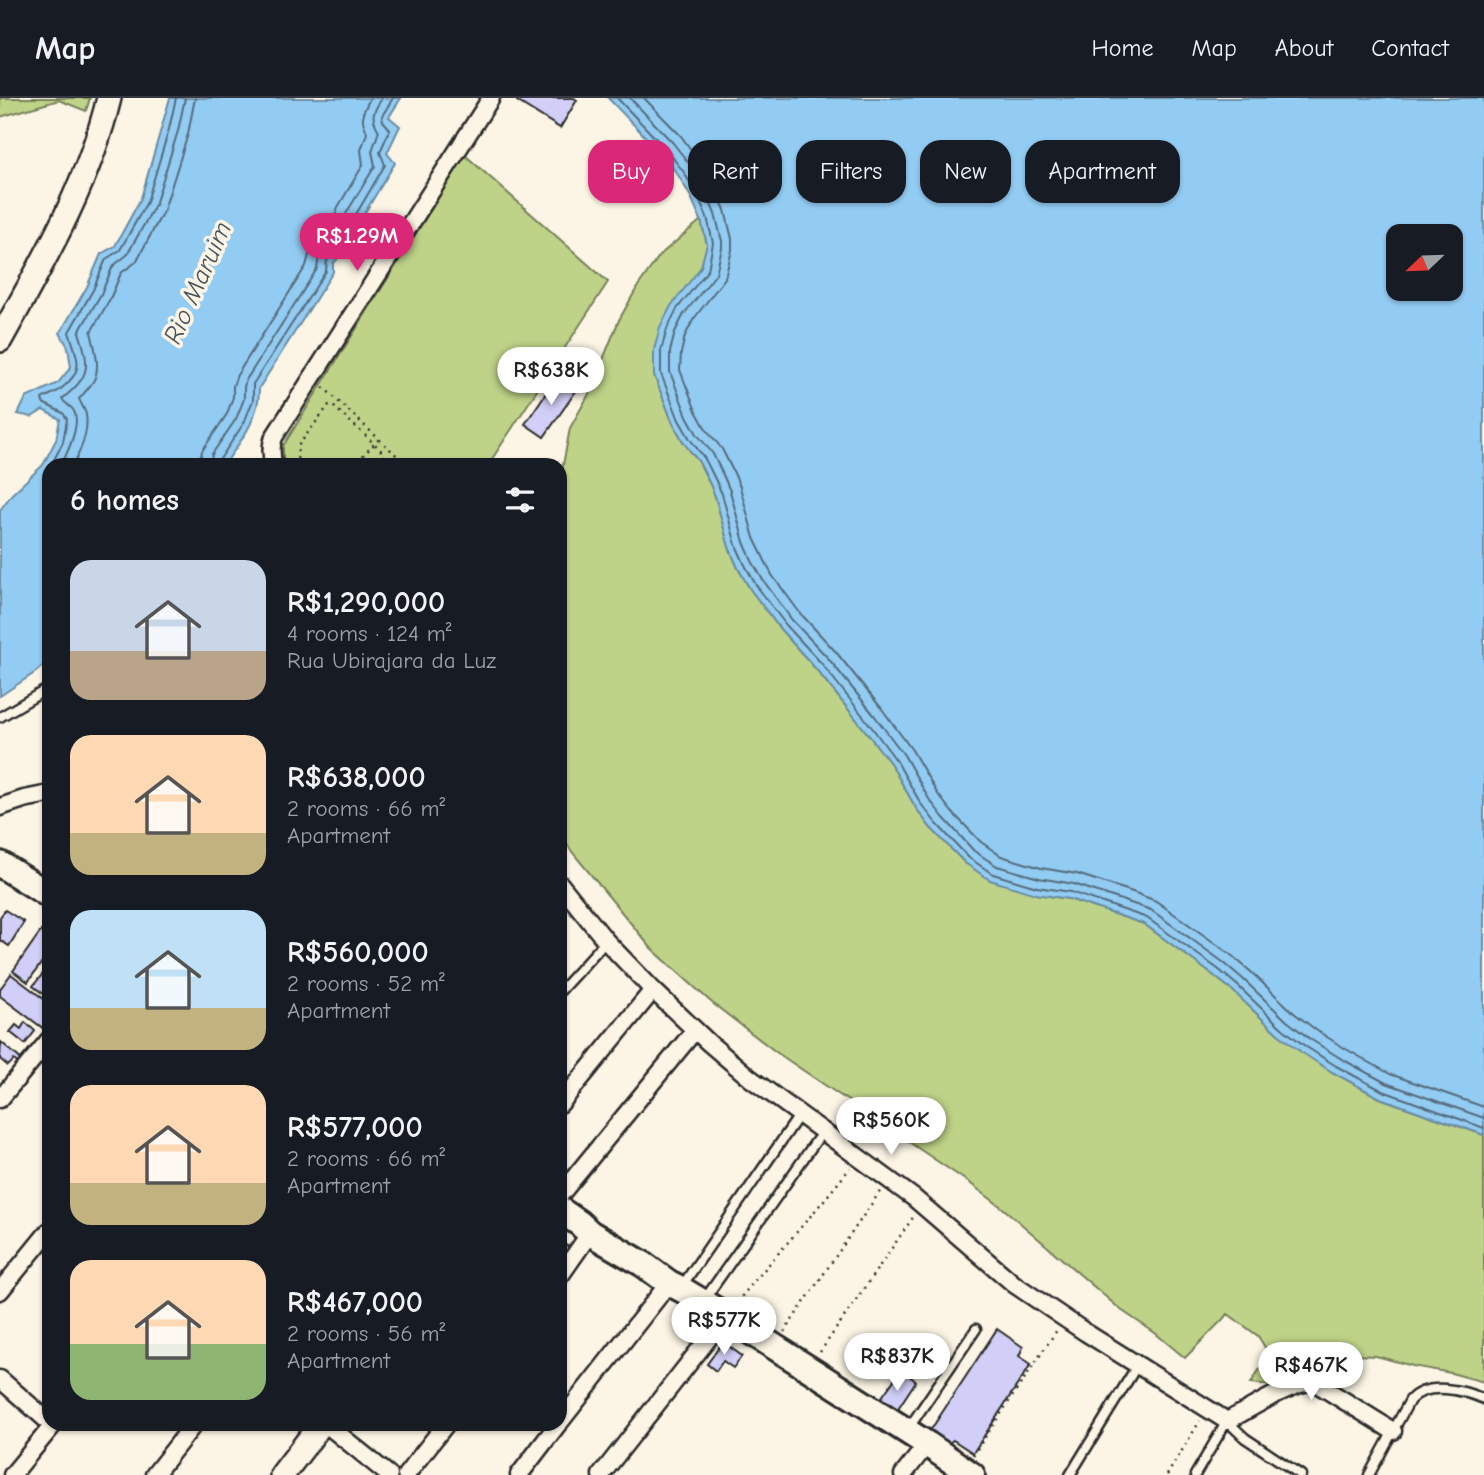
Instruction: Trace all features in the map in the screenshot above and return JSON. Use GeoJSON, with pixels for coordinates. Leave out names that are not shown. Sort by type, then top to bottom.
{"type":"FeatureCollection","features":[{"type":"Feature","properties":{"kind":"main road"},"geometry":{"type":"LineString","coordinates":[[0,864],[42,891]]}},
{"type":"Feature","properties":{"kind":"main road"},"geometry":{"type":"LineString","coordinates":[[567,1215],[590,1233],[643,1264],[968,1472]]}},
{"type":"Feature","properties":{"kind":"street"},"geometry":{"type":"LineString","coordinates":[[0,340],[57,237],[92,154],[109,98]]}},
{"type":"Feature","properties":{"kind":"street"},"geometry":{"type":"LineString","coordinates":[[272,458],[271,444],[274,438],[491,98]]}},
{"type":"Feature","properties":{"kind":"street"},"geometry":{"type":"LineString","coordinates":[[0,807],[42,795]]}},
{"type":"Feature","properties":{"kind":"street"},"geometry":{"type":"LineString","coordinates":[[567,893],[606,941],[653,990],[750,1078],[889,1179],[1014,1284],[1065,1318],[1227,1421],[1295,1385],[1308,1381],[1314,1382],[1393,1431]]}},
{"type":"Feature","properties":{"kind":"street"},"geometry":{"type":"LineString","coordinates":[[567,1095],[653,990]]}},
{"type":"Feature","properties":{"kind":"street"},"geometry":{"type":"LineString","coordinates":[[567,1186],[695,1030]]}},
{"type":"Feature","properties":{"kind":"street"},"geometry":{"type":"LineString","coordinates":[[0,1099],[42,1048]]}},
{"type":"Feature","properties":{"kind":"street"},"geometry":{"type":"LineString","coordinates":[[567,1266],[590,1233]]}},
{"type":"Feature","properties":{"kind":"street"},"geometry":{"type":"LineString","coordinates":[[0,1291],[42,1240]]}},
{"type":"Feature","properties":{"kind":"street"},"geometry":{"type":"LineString","coordinates":[[567,1414],[675,1286]]}},
{"type":"Feature","properties":{"kind":"street"},"geometry":{"type":"LineString","coordinates":[[601,1475],[726,1317]]}},
{"type":"Feature","properties":{"kind":"street"},"geometry":{"type":"LineString","coordinates":[[0,1379],[42,1415]]}},
{"type":"Feature","properties":{"kind":"street"},"geometry":{"type":"LineString","coordinates":[[12,1475],[47,1431]]}},
{"type":"Feature","properties":{"kind":"street"},"geometry":{"type":"LineString","coordinates":[[154,1475],[189,1431]]}},
{"type":"Feature","properties":{"kind":"street"},"geometry":{"type":"LineString","coordinates":[[282,1475],[318,1431]]}},
{"type":"Feature","properties":{"kind":"street"},"geometry":{"type":"LineString","coordinates":[[333,1431],[389,1475]]}},
{"type":"Feature","properties":{"kind":"street"},"geometry":{"type":"LineString","coordinates":[[406,1475],[441,1431]]}},
{"type":"Feature","properties":{"kind":"street"},"geometry":{"type":"LineString","coordinates":[[519,1475],[553,1431]]}},
{"type":"Feature","properties":{"kind":"street"},"geometry":{"type":"LineString","coordinates":[[903,1475],[927,1444]]}},
{"type":"Feature","properties":{"kind":"lane"},"geometry":{"type":"LineString","coordinates":[[0,717],[42,692]]}},
{"type":"Feature","properties":{"kind":"lane"},"geometry":{"type":"LineString","coordinates":[[567,983],[606,941]]}},
{"type":"Feature","properties":{"kind":"lane"},"geometry":{"type":"LineString","coordinates":[[675,1286],[800,1114]]}},
{"type":"Feature","properties":{"kind":"lane"},"geometry":{"type":"LineString","coordinates":[[702,1303],[823,1131]]}},
{"type":"Feature","properties":{"kind":"lane"},"geometry":{"type":"LineString","coordinates":[[906,1431],[975,1329]]}},
{"type":"Feature","properties":{"kind":"lane"},"geometry":{"type":"LineString","coordinates":[[1070,1475],[1138,1364]]}},
{"type":"Feature","properties":{"kind":"lane"},"geometry":{"type":"LineString","coordinates":[[1369,1475],[1410,1400],[1416,1394],[1425,1390],[1448,1390],[1484,1399]]}},
{"type":"Feature","properties":{"kind":"lane"},"geometry":{"type":"LineString","coordinates":[[1195,1475],[1227,1421],[1245,1438],[1301,1475]]}},
{"type":"Feature","properties":{"kind":"path"},"geometry":{"type":"LineString","coordinates":[[312,377],[399,458]]}},
{"type":"Feature","properties":{"kind":"path"},"geometry":{"type":"LineString","coordinates":[[297,458],[298,446],[329,405],[380,449],[385,458]]}},
{"type":"Feature","properties":{"kind":"path"},"geometry":{"type":"LineString","coordinates":[[361,458],[379,439]]}},
{"type":"Feature","properties":{"kind":"path"},"geometry":{"type":"LineString","coordinates":[[726,1317],[809,1220],[858,1157]]}},
{"type":"Feature","properties":{"kind":"path"},"geometry":{"type":"LineString","coordinates":[[773,1347],[889,1179]]}},
{"type":"Feature","properties":{"kind":"path"},"geometry":{"type":"LineString","coordinates":[[808,1369],[922,1205]]}},
{"type":"Feature","properties":{"kind":"path"},"geometry":{"type":"LineString","coordinates":[[968,1472],[1065,1318]]}},
{"type":"Feature","properties":{"kind":"path"},"geometry":{"type":"LineString","coordinates":[[1167,1475],[1208,1409]]}},
{"type":"Feature","properties":{"kind":"green space"},"geometry":{"type":"Polygon","coordinates":[[[0,98],[90,98],[86,111],[59,100],[0,117],[0,98]]]}},
{"type":"Feature","properties":{"kind":"green space"},"geometry":{"type":"Polygon","coordinates":[[[465,155],[608,282],[493,458],[283,458],[283,446],[465,155]]]}},
{"type":"Feature","properties":{"kind":"green space"},"geometry":{"type":"Polygon","coordinates":[[[701,220],[707,245],[701,267],[654,375],[673,423],[710,484],[738,568],[750,589],[781,630],[816,669],[891,764],[930,827],[965,863],[1036,894],[1069,899],[1144,924],[1232,990],[1277,1033],[1332,1072],[1380,1098],[1484,1135],[1484,1382],[1376,1356],[1333,1354],[1293,1368],[1268,1385],[1251,1383],[1269,1354],[1258,1336],[1228,1314],[1185,1358],[1121,1310],[971,1184],[776,1052],[711,1002],[651,948],[573,853],[567,844],[567,458],[564,458],[570,428],[589,394],[619,320],[660,255],[701,220]]]}},
{"type":"Feature","properties":{"kind":"water","name":"Rio Maruim"},"geometry":{"type":"Polygon","coordinates":[[[170,98],[401,98],[389,117],[400,126],[387,153],[395,163],[361,219],[355,238],[333,264],[333,272],[259,388],[253,419],[229,458],[47,458],[56,440],[60,419],[43,410],[32,417],[18,414],[26,398],[58,383],[71,367],[68,347],[60,333],[87,287],[101,254],[115,246],[141,198],[170,98]]]}},
{"type":"Feature","properties":{"kind":"water"},"geometry":{"type":"Polygon","coordinates":[[[608,98],[1484,98],[1484,1135],[1380,1098],[1332,1072],[1301,1052],[1232,990],[1144,924],[1069,899],[1036,894],[990,880],[965,863],[930,827],[891,764],[750,589],[729,547],[710,484],[673,423],[654,375],[654,350],[660,327],[671,306],[701,267],[707,244],[694,203],[782,203],[782,140],[688,140],[688,192],[674,170],[674,140],[648,140],[608,98]]]}},
{"type":"Feature","properties":{"kind":"water"},"geometry":{"type":"Polygon","coordinates":[[[42,466],[42,666],[0,696],[0,510],[12,494],[42,466]]]}},
{"type":"Feature","properties":{"kind":"building"},"geometry":{"type":"Polygon","coordinates":[[[518,98],[577,100],[560,128],[517,101],[518,98]]]}},
{"type":"Feature","properties":{"kind":"building"},"geometry":{"type":"Polygon","coordinates":[[[557,377],[576,391],[544,437],[525,424],[557,377]]]}},
{"type":"Feature","properties":{"kind":"building"},"geometry":{"type":"Polygon","coordinates":[[[5,910],[24,922],[9,946],[0,940],[0,917],[5,910]]]}},
{"type":"Feature","properties":{"kind":"building"},"geometry":{"type":"Polygon","coordinates":[[[41,931],[42,962],[28,982],[13,971],[41,931]]]}},
{"type":"Feature","properties":{"kind":"building"},"geometry":{"type":"Polygon","coordinates":[[[11,974],[42,998],[42,1028],[0,996],[0,989],[11,974]]]}},
{"type":"Feature","properties":{"kind":"building"},"geometry":{"type":"Polygon","coordinates":[[[42,975],[42,993],[33,986],[42,975]]]}},
{"type":"Feature","properties":{"kind":"building"},"geometry":{"type":"Polygon","coordinates":[[[25,1022],[35,1031],[25,1044],[10,1032],[16,1025],[21,1029],[25,1022]]]}},
{"type":"Feature","properties":{"kind":"building"},"geometry":{"type":"Polygon","coordinates":[[[1,1042],[24,1062],[21,1066],[14,1060],[8,1066],[0,1059],[1,1042]]]}},
{"type":"Feature","properties":{"kind":"building"},"geometry":{"type":"Polygon","coordinates":[[[997,1329],[1023,1347],[1019,1356],[1031,1364],[973,1453],[953,1440],[949,1443],[930,1431],[997,1329]]]}},
{"type":"Feature","properties":{"kind":"building"},"geometry":{"type":"Polygon","coordinates":[[[723,1342],[742,1356],[733,1368],[723,1361],[716,1371],[707,1364],[723,1342]]]}},
{"type":"Feature","properties":{"kind":"building"},"geometry":{"type":"Polygon","coordinates":[[[901,1370],[916,1381],[893,1416],[877,1404],[901,1370]]]}}]}
